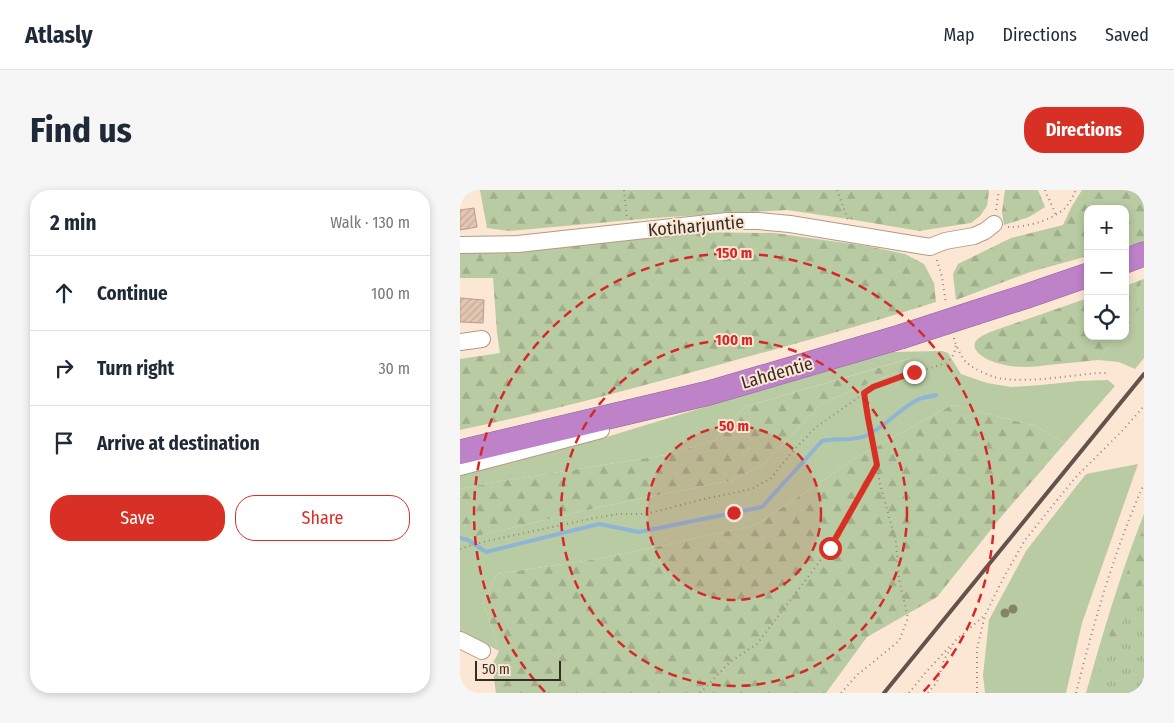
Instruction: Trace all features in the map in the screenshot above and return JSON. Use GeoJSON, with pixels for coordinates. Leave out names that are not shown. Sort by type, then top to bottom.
{"type":"FeatureCollection","features":[{"type":"Feature","properties":{"kind":"highway"},"geometry":{"type":"LineString","coordinates":[[1129,260],[1144,254]]}},
{"type":"Feature","properties":{"kind":"highway","name":"Lahdentie"},"geometry":{"type":"LineString","coordinates":[[460,452],[709,393],[900,337],[1083,277]]}},
{"type":"Feature","properties":{"kind":"street","name":"Kotiharjuntie"},"geometry":{"type":"LineString","coordinates":[[460,245],[518,244],[726,221],[750,221],[790,224],[930,247]]}},
{"type":"Feature","properties":{"kind":"street"},"geometry":{"type":"LineString","coordinates":[[930,247],[945,241],[974,236],[994,224]]}},
{"type":"Feature","properties":{"kind":"street"},"geometry":{"type":"LineString","coordinates":[[460,342],[482,339]]}},
{"type":"Feature","properties":{"kind":"street"},"geometry":{"type":"LineString","coordinates":[[460,467],[640,420],[709,393]]}},
{"type":"Feature","properties":{"kind":"street"},"geometry":{"type":"LineString","coordinates":[[460,640],[482,651]]}},
{"type":"Feature","properties":{"kind":"path"},"geometry":{"type":"LineString","coordinates":[[624,190],[628,232]]}},
{"type":"Feature","properties":{"kind":"path"},"geometry":{"type":"LineString","coordinates":[[836,190],[853,234]]}},
{"type":"Feature","properties":{"kind":"path"},"geometry":{"type":"LineString","coordinates":[[999,190],[994,224],[1005,228],[1021,227],[1056,215],[1067,206],[1076,190]]}},
{"type":"Feature","properties":{"kind":"path"},"geometry":{"type":"LineString","coordinates":[[1045,190],[1056,215]]}},
{"type":"Feature","properties":{"kind":"path"},"geometry":{"type":"LineString","coordinates":[[930,247],[937,260],[942,277],[946,304]]}},
{"type":"Feature","properties":{"kind":"path"},"geometry":{"type":"LineString","coordinates":[[460,549],[483,542],[589,519],[618,514],[646,514],[704,498],[752,490],[771,478],[815,428],[864,393],[873,387],[914,372],[947,363],[954,354],[956,345],[966,362],[1003,380],[1029,380],[1106,373]]}},
{"type":"Feature","properties":{"kind":"path"},"geometry":{"type":"LineString","coordinates":[[841,693],[856,676],[899,641],[908,618],[900,579],[896,542],[880,484],[864,393]]}},
{"type":"Feature","properties":{"kind":"path"},"geometry":{"type":"LineString","coordinates":[[977,693],[977,648],[985,614],[1025,540],[1076,478],[1144,406]]}},
{"type":"Feature","properties":{"kind":"path"},"geometry":{"type":"LineString","coordinates":[[700,693],[730,662],[758,644],[830,548],[877,465]]}},
{"type":"Feature","properties":{"kind":"path"},"geometry":{"type":"LineString","coordinates":[[1076,693],[1089,639],[1106,584],[1144,484]]}},
{"type":"Feature","properties":{"kind":"path"},"geometry":{"type":"LineString","coordinates":[[910,693],[926,672],[955,641],[985,614]]}},
{"type":"Feature","properties":{"kind":"path"},"geometry":{"type":"LineString","coordinates":[[928,693],[937,682],[944,660],[955,641]]}},
{"type":"Feature","properties":{"kind":"green space"},"geometry":{"type":"Polygon","coordinates":[[[480,190],[989,190],[987,206],[980,216],[971,223],[919,231],[787,210],[653,218],[509,231],[487,228],[480,190]]]}},
{"type":"Feature","properties":{"kind":"green space"},"geometry":{"type":"Polygon","coordinates":[[[1005,190],[1038,190],[1045,207],[1029,217],[1004,225],[1002,212],[1005,190]]]}},
{"type":"Feature","properties":{"kind":"green space"},"geometry":{"type":"Polygon","coordinates":[[[1082,190],[1144,190],[1144,242],[1129,246],[1129,205],[1084,205],[1084,257],[1030,272],[956,300],[953,274],[958,264],[1011,238],[1063,225],[1082,190]]]}},
{"type":"Feature","properties":{"kind":"green space"},"geometry":{"type":"Polygon","coordinates":[[[683,232],[774,233],[867,246],[905,254],[924,264],[934,283],[936,302],[827,335],[654,383],[460,430],[460,359],[500,353],[493,278],[460,278],[460,251],[579,246],[683,232]]]}},
{"type":"Feature","properties":{"kind":"green space"},"geometry":{"type":"Polygon","coordinates":[[[1144,279],[1144,358],[1135,369],[1119,362],[1098,360],[1116,340],[1129,340],[1129,325],[1138,315],[1141,280],[1144,279]]]}},
{"type":"Feature","properties":{"kind":"green space"},"geometry":{"type":"Polygon","coordinates":[[[1141,280],[1138,315],[1129,325],[1129,295],[1129,284],[1141,280]]]}},
{"type":"Feature","properties":{"kind":"green space"},"geometry":{"type":"Polygon","coordinates":[[[1084,299],[1084,340],[1116,340],[1098,360],[1019,367],[991,361],[976,350],[976,341],[990,332],[1084,299]]]}},
{"type":"Feature","properties":{"kind":"green space"},"geometry":{"type":"Polygon","coordinates":[[[942,351],[948,353],[961,374],[987,383],[1011,387],[1108,380],[1115,386],[1065,443],[1036,426],[952,405],[856,458],[756,525],[604,558],[497,574],[483,602],[499,651],[460,631],[460,540],[609,505],[733,480],[765,463],[822,403],[904,369],[911,358],[744,407],[715,440],[666,455],[460,489],[460,473],[600,439],[893,352],[942,351]]]}},
{"type":"Feature","properties":{"kind":"green space"},"geometry":{"type":"Polygon","coordinates":[[[912,358],[904,369],[822,403],[765,463],[733,480],[609,505],[460,540],[460,489],[666,455],[715,440],[744,407],[912,358]]]}},
{"type":"Feature","properties":{"kind":"green space"},"geometry":{"type":"Polygon","coordinates":[[[952,405],[1036,426],[1065,443],[1001,517],[937,597],[867,637],[826,693],[496,693],[492,665],[499,651],[483,602],[497,574],[604,558],[756,525],[856,458],[952,405]]]}},
{"type":"Feature","properties":{"kind":"green space"},"geometry":{"type":"Polygon","coordinates":[[[1138,464],[1082,623],[1066,693],[985,693],[983,675],[989,620],[1026,551],[1086,474],[1138,464]]]}},
{"type":"Feature","properties":{"kind":"green space"},"geometry":{"type":"Polygon","coordinates":[[[1144,514],[1144,693],[1086,693],[1113,602],[1144,514]]]}},
{"type":"Feature","properties":{"kind":"green space"},"geometry":{"type":"Polygon","coordinates":[[[1144,528],[1144,693],[1095,693],[1135,546],[1144,528]]]}},
{"type":"Feature","properties":{"kind":"green space"},"geometry":{"type":"Polygon","coordinates":[[[1144,578],[1144,693],[1095,693],[1099,675],[1144,578]]]}},
{"type":"Feature","properties":{"kind":"building"},"geometry":{"type":"Polygon","coordinates":[[[474,208],[477,227],[460,230],[460,210],[474,208]]]}},
{"type":"Feature","properties":{"kind":"building"},"geometry":{"type":"Polygon","coordinates":[[[460,298],[484,300],[483,323],[460,322],[460,298]]]}},
{"type":"Feature","properties":{"kind":"waterway"},"geometry":{"type":"LineString","coordinates":[[460,538],[468,540],[486,552],[599,524],[639,532],[762,507],[822,441],[854,439],[865,436],[872,433],[917,400],[936,395]]}},
{"type":"Feature","properties":{"kind":"railway"},"geometry":{"type":"LineString","coordinates":[[884,693],[1144,374]]}},
{"type":"Feature","properties":{"kind":"route"},"geometry":{"type":"LineString","coordinates":[[830,548],[877,465],[864,393],[873,387],[914,372]]}}]}
